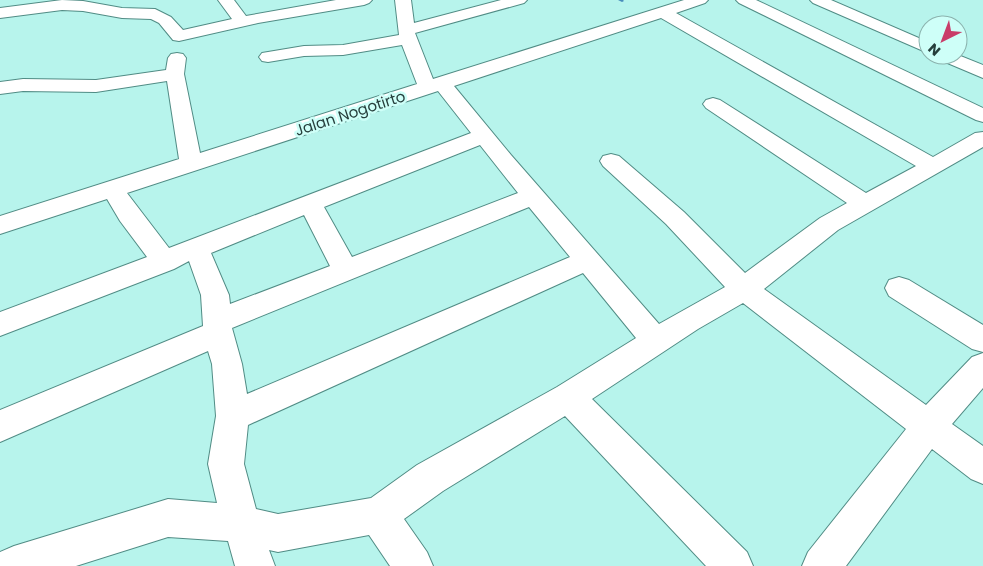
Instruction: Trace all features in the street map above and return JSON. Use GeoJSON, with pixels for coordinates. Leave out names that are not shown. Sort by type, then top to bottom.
{"type":"FeatureCollection","features":[{"type":"Feature","properties":{"kind":"street"},"geometry":{"type":"LineString","coordinates":[[226,0],[242,22]]}},
{"type":"Feature","properties":{"kind":"street"},"geometry":{"type":"LineString","coordinates":[[179,36],[242,22],[364,0]]}},
{"type":"Feature","properties":{"kind":"street"},"geometry":{"type":"LineString","coordinates":[[268,57],[304,51],[343,50],[407,35],[519,0]]}},
{"type":"Feature","properties":{"kind":"street","name":"Jalan Nogotirto"},"geometry":{"type":"LineString","coordinates":[[0,225],[700,0]]}},
{"type":"Feature","properties":{"kind":"street"},"geometry":{"type":"LineString","coordinates":[[744,0],[983,116]]}},
{"type":"Feature","properties":{"kind":"street"},"geometry":{"type":"LineString","coordinates":[[818,0],[918,44]]}},
{"type":"Feature","properties":{"kind":"street"},"geometry":{"type":"LineString","coordinates":[[408,2],[407,35],[419,69],[483,136],[656,341]]}},
{"type":"Feature","properties":{"kind":"street"},"geometry":{"type":"LineString","coordinates":[[0,12],[62,5],[83,6],[122,13],[154,14],[165,20],[179,36],[175,74],[191,164]]}},
{"type":"Feature","properties":{"kind":"street"},"geometry":{"type":"LineString","coordinates":[[663,12],[932,166]]}},
{"type":"Feature","properties":{"kind":"street"},"geometry":{"type":"LineString","coordinates":[[967,65],[983,72]]}},
{"type":"Feature","properties":{"kind":"street"},"geometry":{"type":"LineString","coordinates":[[0,88],[24,85],[96,86],[175,74]]}},
{"type":"Feature","properties":{"kind":"street"},"geometry":{"type":"LineString","coordinates":[[713,104],[865,204]]}},
{"type":"Feature","properties":{"kind":"street"},"geometry":{"type":"LineString","coordinates":[[0,324],[165,262],[196,248],[483,136]]}},
{"type":"Feature","properties":{"kind":"street"},"geometry":{"type":"LineString","coordinates":[[14,566],[168,518],[241,523],[261,530],[278,533],[378,515],[430,478],[568,397],[656,341],[744,289],[829,224],[983,138]]}},
{"type":"Feature","properties":{"kind":"street"},"geometry":{"type":"LineString","coordinates":[[611,161],[675,218],[744,289],[930,425],[983,467]]}},
{"type":"Feature","properties":{"kind":"street"},"geometry":{"type":"LineString","coordinates":[[112,189],[129,215],[165,262]]}},
{"type":"Feature","properties":{"kind":"street"},"geometry":{"type":"LineString","coordinates":[[0,426],[346,270],[533,196]]}},
{"type":"Feature","properties":{"kind":"street"},"geometry":{"type":"LineString","coordinates":[[310,203],[346,270]]}},
{"type":"Feature","properties":{"kind":"street"},"geometry":{"type":"LineString","coordinates":[[196,248],[205,266],[215,296],[218,327],[227,364],[233,416],[226,464],[241,523],[255,566]]}},
{"type":"Feature","properties":{"kind":"street"},"geometry":{"type":"LineString","coordinates":[[233,416],[588,260]]}},
{"type":"Feature","properties":{"kind":"street"},"geometry":{"type":"LineString","coordinates":[[899,288],[983,340]]}},
{"type":"Feature","properties":{"kind":"street"},"geometry":{"type":"LineString","coordinates":[[822,566],[930,425],[983,366]]}},
{"type":"Feature","properties":{"kind":"street"},"geometry":{"type":"LineString","coordinates":[[568,397],[733,566]]}},
{"type":"Feature","properties":{"kind":"street"},"geometry":{"type":"LineString","coordinates":[[378,515],[413,566]]}}]}
